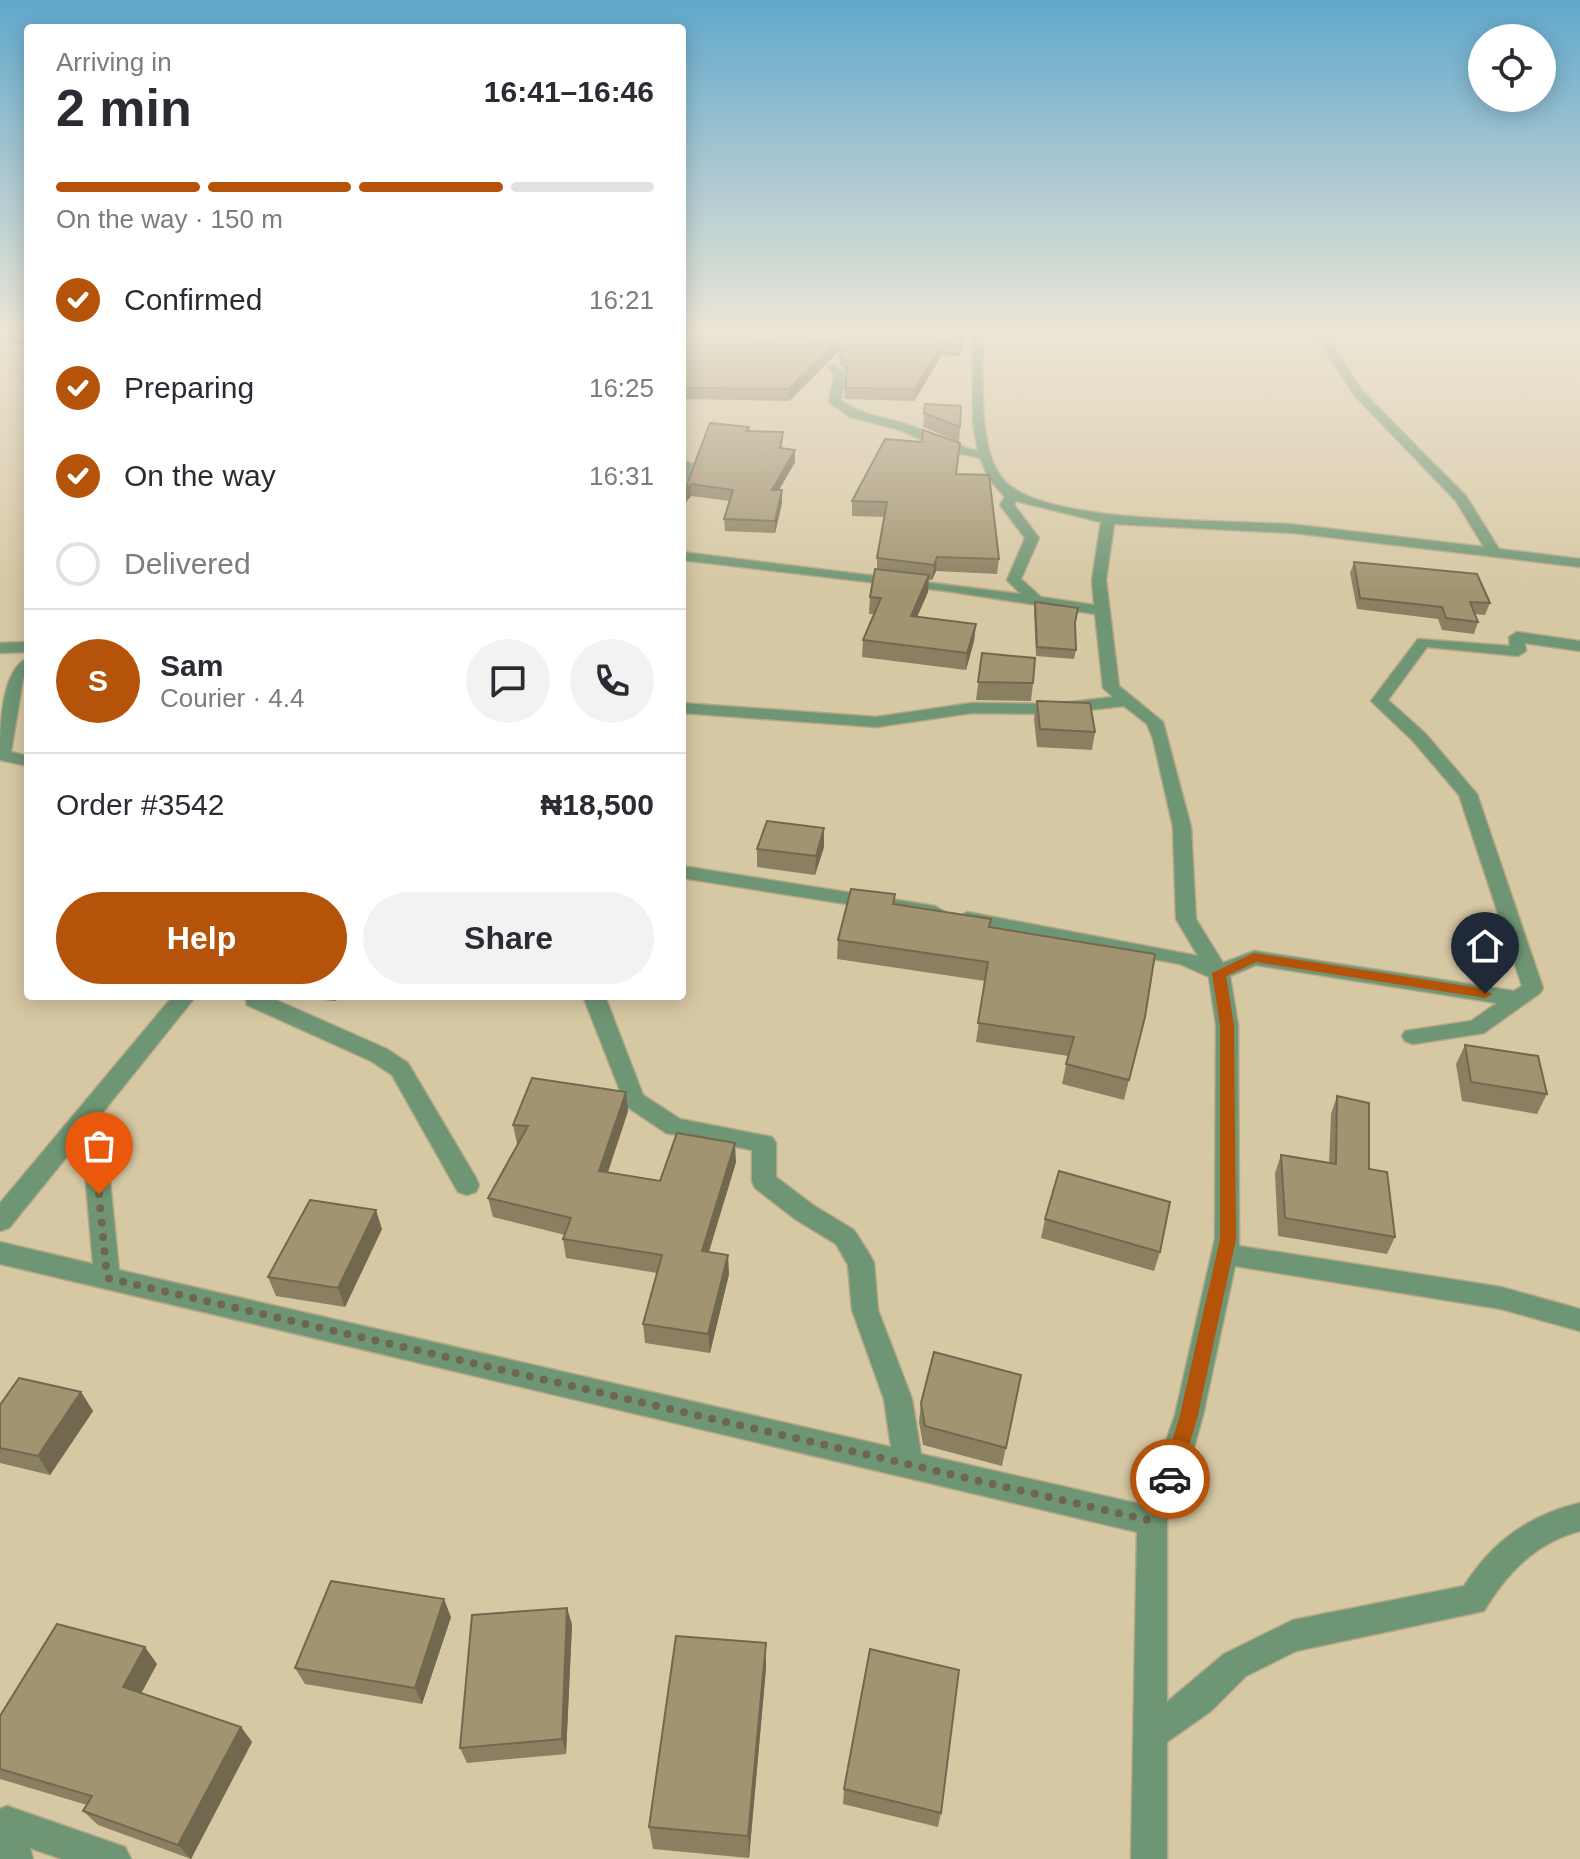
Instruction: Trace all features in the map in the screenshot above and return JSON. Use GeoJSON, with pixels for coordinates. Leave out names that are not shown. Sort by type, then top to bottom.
{"type":"FeatureCollection","features":[{"type":"Feature","properties":{"kind":"street"},"geometry":{"type":"LineString","coordinates":[[865,418],[904,427],[947,447],[985,456]]}},
{"type":"Feature","properties":{"kind":"street"},"geometry":{"type":"LineString","coordinates":[[979,418],[985,456],[995,479],[1012,496],[1108,520],[1294,529],[1580,563]]}},
{"type":"Feature","properties":{"kind":"street"},"geometry":{"type":"LineString","coordinates":[[1382,418],[1461,499],[1495,554]]}},
{"type":"Feature","properties":{"kind":"street"},"geometry":{"type":"LineString","coordinates":[[1012,496],[1007,505],[1032,538],[1029,549],[1016,566],[1014,580],[1036,600]]}},
{"type":"Feature","properties":{"kind":"street"},"geometry":{"type":"LineString","coordinates":[[1108,520],[1100,561],[1101,610],[1111,688],[1155,722],[1158,730],[1182,827],[1186,919],[1219,973],[1227,1025],[1228,1239],[1189,1415],[1170,1479],[1152,1521],[1149,1859]]}},
{"type":"Feature","properties":{"kind":"street"},"geometry":{"type":"LineString","coordinates":[[686,556],[1101,610]]}},
{"type":"Feature","properties":{"kind":"street"},"geometry":{"type":"LineString","coordinates":[[1413,1036],[1476,1028],[1513,998],[1533,988],[1468,794],[1419,737],[1379,701],[1423,642],[1518,651],[1517,637],[1580,646]]}},
{"type":"Feature","properties":{"kind":"street"},"geometry":{"type":"LineString","coordinates":[[0,648],[24,647]]}},
{"type":"Feature","properties":{"kind":"street"},"geometry":{"type":"LineString","coordinates":[[24,668],[15,678],[1,755],[24,760]]}},
{"type":"Feature","properties":{"kind":"street"},"geometry":{"type":"LineString","coordinates":[[686,708],[876,722],[972,708],[1054,709],[1124,701]]}},
{"type":"Feature","properties":{"kind":"street"},"geometry":{"type":"LineString","coordinates":[[686,873],[879,901],[1185,958],[1219,973],[1254,958],[1513,998]]}},
{"type":"Feature","properties":{"kind":"street"},"geometry":{"type":"LineString","coordinates":[[0,1221],[182,1000]]}},
{"type":"Feature","properties":{"kind":"street"},"geometry":{"type":"LineString","coordinates":[[254,1000],[379,1055],[400,1069],[467,1185]]}},
{"type":"Feature","properties":{"kind":"street"},"geometry":{"type":"LineString","coordinates":[[596,1000],[634,1100],[674,1127],[764,1143],[764,1181],[804,1212],[845,1237],[861,1263],[865,1310],[898,1399],[908,1464]]}},
{"type":"Feature","properties":{"kind":"street"},"geometry":{"type":"LineString","coordinates":[[91,1111],[107,1278]]}},
{"type":"Feature","properties":{"kind":"street"},"geometry":{"type":"LineString","coordinates":[[0,1253],[1152,1521]]}},
{"type":"Feature","properties":{"kind":"street"},"geometry":{"type":"LineString","coordinates":[[1225,1254],[1501,1298],[1580,1320]]}},
{"type":"Feature","properties":{"kind":"street"},"geometry":{"type":"LineString","coordinates":[[1150,1734],[1199,1699],[1235,1665],[1293,1636],[1473,1600],[1490,1571],[1521,1540],[1580,1517]]}},
{"type":"Feature","properties":{"kind":"street"},"geometry":{"type":"LineString","coordinates":[[15,1859],[7,1823],[113,1859]]}},
{"type":"Feature","properties":{"kind":"building"},"geometry":{"type":"Polygon","coordinates":[[[936,418],[960,418],[960,427],[936,418]]]}},
{"type":"Feature","properties":{"kind":"building"},"geometry":{"type":"Polygon","coordinates":[[[710,423],[749,427],[746,431],[783,432],[780,448],[795,450],[772,490],[782,490],[775,521],[724,519],[733,490],[691,484],[686,486],[710,423]]]}},
{"type":"Feature","properties":{"kind":"building"},"geometry":{"type":"Polygon","coordinates":[[[923,430],[960,443],[956,474],[989,475],[999,559],[937,557],[934,565],[877,558],[887,502],[852,501],[885,439],[922,442],[923,430]]]}},
{"type":"Feature","properties":{"kind":"building"},"geometry":{"type":"Polygon","coordinates":[[[1354,562],[1477,574],[1490,603],[1470,602],[1478,622],[1446,618],[1442,607],[1360,598],[1354,562]]]}},
{"type":"Feature","properties":{"kind":"building"},"geometry":{"type":"Polygon","coordinates":[[[875,569],[929,575],[911,616],[976,624],[967,653],[863,640],[881,598],[870,597],[875,569]]]}},
{"type":"Feature","properties":{"kind":"building"},"geometry":{"type":"Polygon","coordinates":[[[1035,602],[1078,608],[1076,650],[1037,647],[1035,602]]]}},
{"type":"Feature","properties":{"kind":"building"},"geometry":{"type":"Polygon","coordinates":[[[982,653],[1035,658],[1033,683],[978,682],[982,653]]]}},
{"type":"Feature","properties":{"kind":"building"},"geometry":{"type":"Polygon","coordinates":[[[1037,701],[1090,703],[1095,732],[1040,729],[1037,701]]]}},
{"type":"Feature","properties":{"kind":"building"},"geometry":{"type":"Polygon","coordinates":[[[767,821],[824,828],[816,856],[757,849],[767,821]]]}},
{"type":"Feature","properties":{"kind":"building"},"geometry":{"type":"Polygon","coordinates":[[[851,889],[895,894],[893,904],[991,919],[989,927],[1155,954],[1145,1017],[1129,1080],[1066,1064],[1074,1037],[978,1023],[988,962],[838,940],[851,889]]]}},
{"type":"Feature","properties":{"kind":"building"},"geometry":{"type":"Polygon","coordinates":[[[1465,1045],[1538,1056],[1547,1094],[1471,1082],[1465,1045]]]}},
{"type":"Feature","properties":{"kind":"building"},"geometry":{"type":"Polygon","coordinates":[[[532,1078],[626,1092],[599,1171],[660,1181],[677,1133],[735,1143],[702,1251],[728,1255],[708,1334],[643,1324],[662,1255],[563,1239],[571,1218],[488,1198],[528,1126],[513,1125],[532,1078]]]}},
{"type":"Feature","properties":{"kind":"building"},"geometry":{"type":"Polygon","coordinates":[[[1337,1096],[1369,1103],[1369,1169],[1387,1172],[1395,1237],[1285,1218],[1281,1155],[1336,1164],[1337,1096]]]}},
{"type":"Feature","properties":{"kind":"building"},"geometry":{"type":"Polygon","coordinates":[[[1059,1171],[1170,1202],[1160,1252],[1045,1219],[1059,1171]]]}},
{"type":"Feature","properties":{"kind":"building"},"geometry":{"type":"Polygon","coordinates":[[[310,1200],[376,1210],[338,1288],[268,1277],[310,1200]]]}},
{"type":"Feature","properties":{"kind":"building"},"geometry":{"type":"Polygon","coordinates":[[[934,1352],[1021,1375],[1006,1448],[925,1426],[921,1403],[934,1352]]]}},
{"type":"Feature","properties":{"kind":"building"},"geometry":{"type":"Polygon","coordinates":[[[19,1378],[81,1392],[38,1456],[0,1448],[0,1405],[19,1378]]]}},
{"type":"Feature","properties":{"kind":"building"},"geometry":{"type":"Polygon","coordinates":[[[331,1581],[444,1599],[415,1688],[295,1668],[331,1581]]]}},
{"type":"Feature","properties":{"kind":"building"},"geometry":{"type":"Polygon","coordinates":[[[567,1608],[562,1739],[460,1748],[472,1615],[567,1608]]]}},
{"type":"Feature","properties":{"kind":"building"},"geometry":{"type":"Polygon","coordinates":[[[57,1624],[145,1647],[123,1687],[241,1727],[178,1845],[83,1811],[92,1796],[0,1769],[0,1716],[57,1624]]]}},
{"type":"Feature","properties":{"kind":"building"},"geometry":{"type":"Polygon","coordinates":[[[676,1636],[766,1643],[748,1836],[649,1827],[676,1636]]]}},
{"type":"Feature","properties":{"kind":"building"},"geometry":{"type":"Polygon","coordinates":[[[870,1649],[959,1670],[941,1813],[844,1789],[870,1649]]]}},
{"type":"Feature","properties":{"kind":"way so far"},"geometry":{"type":"LineString","coordinates":[[99,1194],[107,1278],[1152,1521],[1170,1479]]}},
{"type":"Feature","properties":{"kind":"route"},"geometry":{"type":"LineString","coordinates":[[1170,1479],[1189,1415],[1228,1239],[1227,1025],[1219,973],[1254,958],[1485,994]]}}]}
